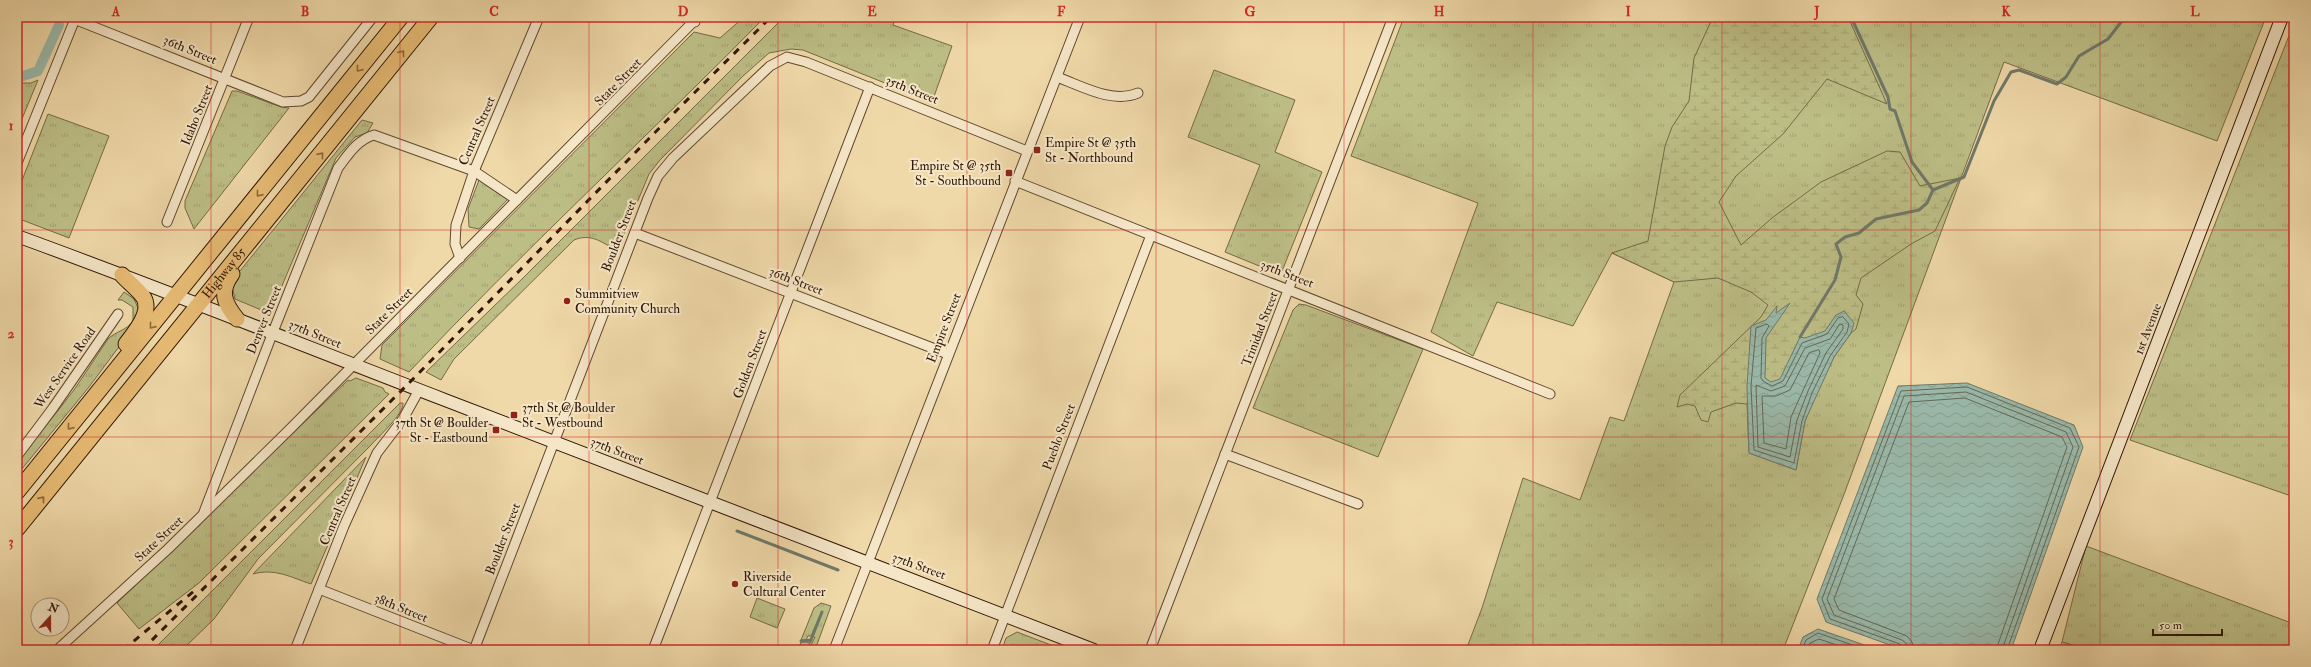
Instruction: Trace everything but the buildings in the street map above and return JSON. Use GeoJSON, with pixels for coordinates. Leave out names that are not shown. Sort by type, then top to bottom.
{"type":"FeatureCollection","features":[{"type":"Feature","properties":{"kind":"highway","name":"Highway 85"},"geometry":{"type":"LineString","coordinates":[[17,492],[401,17]]}},
{"type":"Feature","properties":{"kind":"highway","name":"Highway 85"},"geometry":{"type":"LineString","coordinates":[[17,530],[431,17]]}},
{"type":"Feature","properties":{"kind":"highway"},"geometry":{"type":"LineString","coordinates":[[237,318],[225,301],[224,289],[226,282],[294,197],[307,172]]}},
{"type":"Feature","properties":{"kind":"highway"},"geometry":{"type":"LineString","coordinates":[[97,393],[101,377],[136,330],[143,318],[146,306],[144,298],[122,275]]}},
{"type":"Feature","properties":{"kind":"main road","name":"1st Avenue"},"geometry":{"type":"LineString","coordinates":[[2040,650],[2282,17]]}},
{"type":"Feature","properties":{"kind":"main road","name":"37th Street"},"geometry":{"type":"LineString","coordinates":[[17,236],[237,318],[419,390],[1005,614],[1094,650]]}},
{"type":"Feature","properties":{"kind":"street","name":"Idaho Street"},"geometry":{"type":"LineString","coordinates":[[167,222],[226,78],[249,17]]}},
{"type":"Feature","properties":{"kind":"street","name":"36th Street"},"geometry":{"type":"LineString","coordinates":[[72,18],[226,78],[283,102],[301,101],[309,97],[373,17]]}},
{"type":"Feature","properties":{"kind":"street","name":"Central Street"},"geometry":{"type":"LineString","coordinates":[[460,258],[455,244],[456,225],[474,171],[539,17]]}},
{"type":"Feature","properties":{"kind":"street"},"geometry":{"type":"LineString","coordinates":[[683,17],[696,19]]}},
{"type":"Feature","properties":{"kind":"street","name":"Empire Street"},"geometry":{"type":"LineString","coordinates":[[834,650],[1080,17]]}},
{"type":"Feature","properties":{"kind":"street","name":"Trinidad Street"},"geometry":{"type":"LineString","coordinates":[[1150,650],[1393,17]]}},
{"type":"Feature","properties":{"kind":"street"},"geometry":{"type":"LineString","coordinates":[[17,163],[72,18]]}},
{"type":"Feature","properties":{"kind":"street","name":"State Street"},"geometry":{"type":"LineString","coordinates":[[57,650],[204,515],[696,19]]}},
{"type":"Feature","properties":{"kind":"street","name":"35th Street"},"geometry":{"type":"LineString","coordinates":[[787,57],[806,62],[870,87],[1027,151]]}},
{"type":"Feature","properties":{"kind":"street","name":"Boulder Street"},"geometry":{"type":"LineString","coordinates":[[474,650],[648,198],[663,170],[770,66],[787,57]]}},
{"type":"Feature","properties":{"kind":"street"},"geometry":{"type":"LineString","coordinates":[[1057,77],[1103,94],[1127,97],[1138,93]]}},
{"type":"Feature","properties":{"kind":"street","name":"Golden Street"},"geometry":{"type":"LineString","coordinates":[[653,650],[870,87]]}},
{"type":"Feature","properties":{"kind":"street","name":"Denver Street"},"geometry":{"type":"LineString","coordinates":[[204,515],[273,332],[338,168],[360,142],[374,135],[474,171]]}},
{"type":"Feature","properties":{"kind":"street"},"geometry":{"type":"LineString","coordinates":[[474,171],[517,200]]}},
{"type":"Feature","properties":{"kind":"street","name":"35th Street"},"geometry":{"type":"LineString","coordinates":[[1015,181],[1550,394]]}},
{"type":"Feature","properties":{"kind":"street","name":"36th Street"},"geometry":{"type":"LineString","coordinates":[[635,234],[948,354]]}},
{"type":"Feature","properties":{"kind":"street","name":"Pueblo Street"},"geometry":{"type":"LineString","coordinates":[[992,650],[1151,235]]}},
{"type":"Feature","properties":{"kind":"street","name":"West Service Road"},"geometry":{"type":"LineString","coordinates":[[17,456],[53,408],[118,314]]}},
{"type":"Feature","properties":{"kind":"street","name":"Central Street"},"geometry":{"type":"LineString","coordinates":[[295,650],[344,526],[377,453],[403,419],[419,390]]}},
{"type":"Feature","properties":{"kind":"street"},"geometry":{"type":"LineString","coordinates":[[1226,454],[1358,504]]}},
{"type":"Feature","properties":{"kind":"street","name":"38th Street"},"geometry":{"type":"LineString","coordinates":[[319,589],[474,650]]}},
{"type":"Feature","properties":{"kind":"green space"},"geometry":{"type":"Polygon","coordinates":[[[744,17],[765,17],[541,237],[409,372],[380,359],[382,345],[694,32],[720,38],[744,17]]]}},
{"type":"Feature","properties":{"kind":"green space"},"geometry":{"type":"Polygon","coordinates":[[[784,17],[896,17],[893,25],[952,46],[932,102],[803,50],[791,49],[769,53],[743,76],[660,160],[649,174],[617,251],[591,238],[580,238],[574,240],[454,359],[441,380],[426,372],[523,278],[784,17]]]}},
{"type":"Feature","properties":{"kind":"green space"},"geometry":{"type":"Polygon","coordinates":[[[1404,17],[2266,17],[2217,141],[2004,62],[1843,497],[1783,650],[1466,650],[1482,608],[1523,478],[1580,500],[1610,417],[1624,421],[1674,282],[1612,253],[1573,326],[1497,302],[1473,356],[1431,332],[1478,203],[1351,156],[1404,17]]]}},
{"type":"Feature","properties":{"kind":"green space"},"geometry":{"type":"Polygon","coordinates":[[[1713,17],[1848,17],[1887,104],[1827,79],[1783,134],[1736,176],[1719,202],[1741,245],[1772,218],[1821,182],[1887,151],[1900,152],[1920,186],[1960,178],[1935,231],[1911,244],[1861,278],[1856,295],[1863,304],[1856,329],[1851,333],[1834,357],[1816,394],[1805,421],[1796,470],[1749,453],[1747,404],[1736,403],[1711,412],[1708,422],[1701,420],[1695,406],[1687,404],[1677,407],[1680,395],[1761,317],[1768,305],[1751,292],[1718,278],[1674,282],[1612,253],[1648,241],[1665,146],[1672,127],[1689,101],[1694,58],[1713,17]]]}},
{"type":"Feature","properties":{"kind":"green space"},"geometry":{"type":"Polygon","coordinates":[[[2294,23],[2294,497],[2130,440],[2294,23]]]}},
{"type":"Feature","properties":{"kind":"green space"},"geometry":{"type":"Polygon","coordinates":[[[1214,70],[1295,100],[1275,152],[1322,172],[1282,271],[1274,272],[1225,252],[1260,165],[1188,137],[1214,70]]]}},
{"type":"Feature","properties":{"kind":"green space"},"geometry":{"type":"Polygon","coordinates":[[[38,80],[17,131],[17,83],[31,83],[38,80]]]}},
{"type":"Feature","properties":{"kind":"green space"},"geometry":{"type":"Polygon","coordinates":[[[232,91],[237,91],[281,107],[289,108],[194,229],[185,208],[185,201],[232,91]]]}},
{"type":"Feature","properties":{"kind":"green space"},"geometry":{"type":"Polygon","coordinates":[[[48,114],[109,136],[69,238],[17,218],[17,193],[48,114]]]}},
{"type":"Feature","properties":{"kind":"green space"},"geometry":{"type":"Polygon","coordinates":[[[362,120],[373,123],[367,133],[355,137],[336,158],[273,307],[269,306],[266,312],[235,299],[231,282],[362,120]]]}},
{"type":"Feature","properties":{"kind":"green space"},"geometry":{"type":"Polygon","coordinates":[[[479,180],[508,199],[479,229],[469,227],[468,209],[479,180]]]}},
{"type":"Feature","properties":{"kind":"green space"},"geometry":{"type":"Polygon","coordinates":[[[124,292],[134,299],[139,310],[130,332],[89,387],[17,475],[17,463],[74,390],[108,339],[127,327],[133,321],[133,307],[122,300],[118,300],[124,292]]]}},
{"type":"Feature","properties":{"kind":"green space"},"geometry":{"type":"Polygon","coordinates":[[[1299,304],[1306,305],[1423,349],[1378,457],[1253,408],[1293,310],[1299,304]]]}},
{"type":"Feature","properties":{"kind":"green space"},"geometry":{"type":"Polygon","coordinates":[[[356,378],[383,388],[385,392],[389,394],[199,583],[139,629],[117,603],[348,380],[350,381],[356,378]]]}},
{"type":"Feature","properties":{"kind":"green space"},"geometry":{"type":"Polygon","coordinates":[[[400,403],[403,403],[400,413],[390,425],[258,559],[214,619],[182,650],[153,650],[400,403]]]}},
{"type":"Feature","properties":{"kind":"green space"},"geometry":{"type":"Polygon","coordinates":[[[366,457],[311,584],[282,574],[261,572],[253,574],[366,457]]]}},
{"type":"Feature","properties":{"kind":"green space"},"geometry":{"type":"Polygon","coordinates":[[[2086,546],[2294,624],[2294,650],[2090,650],[2062,642],[2086,546]]]}},
{"type":"Feature","properties":{"kind":"green space"},"geometry":{"type":"Polygon","coordinates":[[[757,598],[785,609],[777,628],[750,617],[757,598]]]}},
{"type":"Feature","properties":{"kind":"green space"},"geometry":{"type":"Polygon","coordinates":[[[821,603],[831,606],[815,650],[800,645],[801,642],[807,642],[811,645],[815,637],[813,637],[822,611],[811,636],[808,636],[806,640],[801,640],[814,608],[821,603]]]}},
{"type":"Feature","properties":{"kind":"green space"},"geometry":{"type":"Polygon","coordinates":[[[1017,632],[1064,650],[1002,650],[1006,638],[1017,632]]]}},
{"type":"Feature","properties":{"kind":"green space"},"geometry":{"type":"Polygon","coordinates":[[[2062,642],[2089,650],[2059,650],[2062,642]]]}},
{"type":"Feature","properties":{"kind":"water"},"geometry":{"type":"Polygon","coordinates":[[[1790,303],[1766,338],[1765,378],[1771,382],[1780,379],[1800,337],[1805,338],[1825,331],[1836,315],[1844,311],[1854,323],[1851,333],[1834,357],[1805,421],[1796,470],[1749,453],[1747,386],[1751,326],[1766,320],[1777,306],[1776,313],[1790,303]]]}},
{"type":"Feature","properties":{"kind":"water"},"geometry":{"type":"Polygon","coordinates":[[[1967,383],[2074,425],[2083,447],[2011,650],[1904,650],[1826,622],[1817,599],[1898,386],[1967,383]]]}},
{"type":"Feature","properties":{"kind":"water"},"geometry":{"type":"Polygon","coordinates":[[[1818,629],[1879,650],[1798,650],[1803,637],[1818,629]]]}},
{"type":"Feature","properties":{"kind":"waterway"},"geometry":{"type":"LineString","coordinates":[[1851,17],[1888,97],[1890,109],[1895,111],[1912,162],[1933,190],[1964,177],[1994,101],[2011,72],[2019,70],[2057,84],[2066,77],[2079,56],[2108,39],[2125,17]]}},
{"type":"Feature","properties":{"kind":"waterway"},"geometry":{"type":"LineString","coordinates":[[17,74],[23,76],[38,71],[59,25]]}},
{"type":"Feature","properties":{"kind":"waterway"},"geometry":{"type":"LineString","coordinates":[[1800,337],[1835,280],[1841,257],[1836,244],[1845,237],[1859,233],[1876,219],[1919,210],[1927,203],[1933,190]]}},
{"type":"Feature","properties":{"kind":"waterway"},"geometry":{"type":"LineString","coordinates":[[737,531],[838,570]]}},
{"type":"Feature","properties":{"kind":"waterway"},"geometry":{"type":"LineString","coordinates":[[810,642],[822,612]]}},
{"type":"Feature","properties":{"kind":"waterway"},"geometry":{"type":"LineString","coordinates":[[801,641],[811,640]]}},
{"type":"Feature","properties":{"kind":"railway"},"geometry":{"type":"LineString","coordinates":[[142,650],[416,376],[677,110],[771,17]]}},
{"type":"Feature","properties":{"kind":"railway"},"geometry":{"type":"LineString","coordinates":[[123,650],[194,591]]}},
{"type":"Feature","properties":{"kind":"place","name":"Empire St @ 35th St - Northbound"},"geometry":{"type":"Point","coordinates":[1037,150]}},
{"type":"Feature","properties":{"kind":"place","name":"Empire St @ 35th St - Southbound"},"geometry":{"type":"Point","coordinates":[1009,173]}},
{"type":"Feature","properties":{"kind":"place","name":"Summitview Community Church"},"geometry":{"type":"Point","coordinates":[567,301]}},
{"type":"Feature","properties":{"kind":"place","name":"37th St @ Boulder St - Westbound"},"geometry":{"type":"Point","coordinates":[514,415]}},
{"type":"Feature","properties":{"kind":"place","name":"37th St @ Boulder St - Eastbound"},"geometry":{"type":"Point","coordinates":[496,430]}},
{"type":"Feature","properties":{"kind":"place","name":"Riverside Cultural Center"},"geometry":{"type":"Point","coordinates":[735,584]}}]}
